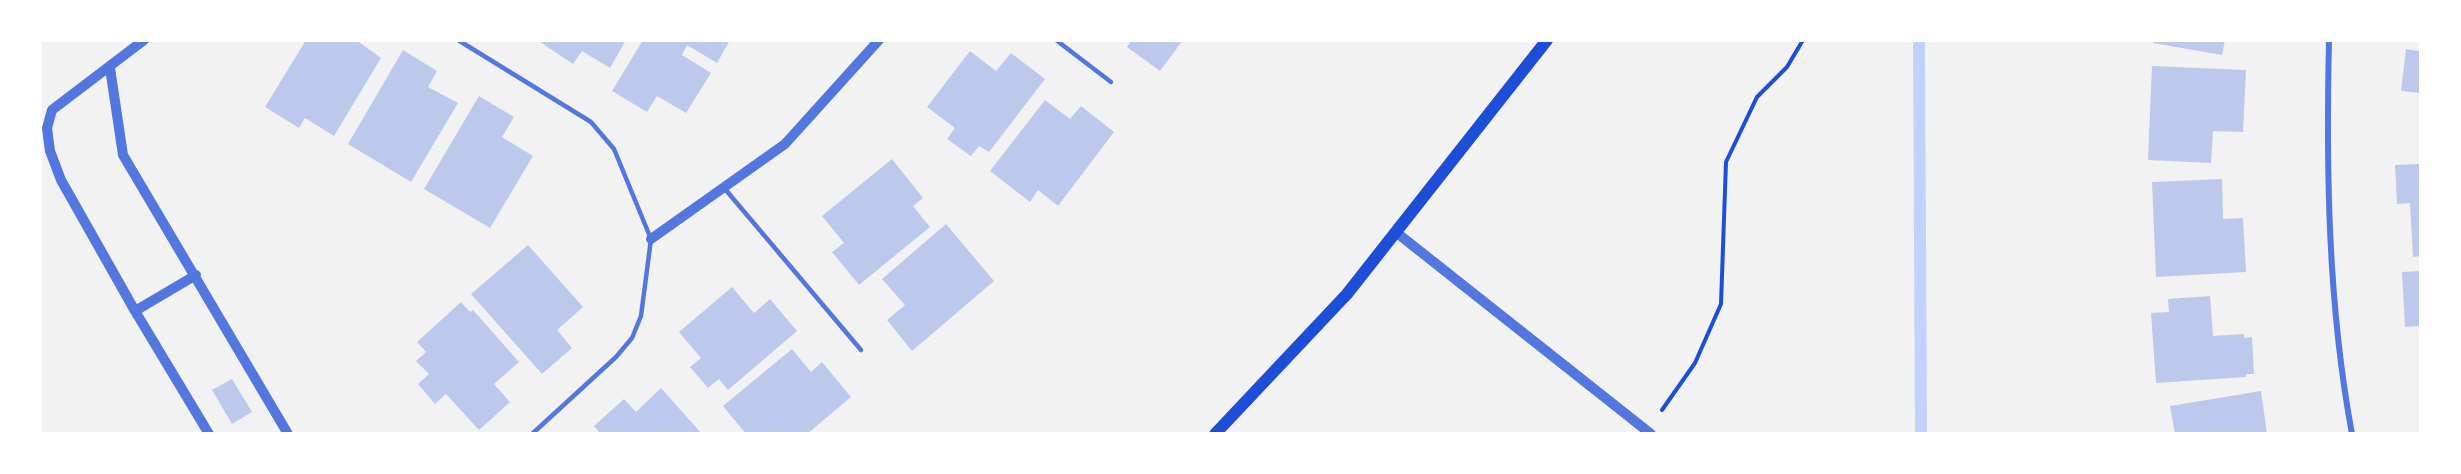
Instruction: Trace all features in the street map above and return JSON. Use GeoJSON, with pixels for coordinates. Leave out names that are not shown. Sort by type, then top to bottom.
{"type":"FeatureCollection","features":[{"type":"Feature","properties":{"kind":"main road"},"geometry":{"type":"LineString","coordinates":[[1215,434],[1347,294],[1547,40]]}},
{"type":"Feature","properties":{"kind":"street"},"geometry":{"type":"LineString","coordinates":[[144,40],[52,110],[47,128],[50,151],[62,180],[135,311],[209,434]]}},
{"type":"Feature","properties":{"kind":"street"},"geometry":{"type":"LineString","coordinates":[[651,239],[725,189],[785,144],[879,40]]}},
{"type":"Feature","properties":{"kind":"street"},"geometry":{"type":"LineString","coordinates":[[2329,40],[2328,103],[2332,251],[2341,375],[2352,434]]}},
{"type":"Feature","properties":{"kind":"street"},"geometry":{"type":"LineString","coordinates":[[110,68],[123,155],[288,434]]}},
{"type":"Feature","properties":{"kind":"street"},"geometry":{"type":"LineString","coordinates":[[1397,233],[1649,432]]}},
{"type":"Feature","properties":{"kind":"street"},"geometry":{"type":"LineString","coordinates":[[135,311],[196,275]]}},
{"type":"Feature","properties":{"kind":"lane"},"geometry":{"type":"LineString","coordinates":[[458,40],[591,122],[614,149],[651,239],[641,316],[632,338],[616,357],[532,434]]}},
{"type":"Feature","properties":{"kind":"lane"},"geometry":{"type":"LineString","coordinates":[[1056,40],[1111,82]]}},
{"type":"Feature","properties":{"kind":"lane"},"geometry":{"type":"LineString","coordinates":[[725,189],[861,350]]}},
{"type":"Feature","properties":{"kind":"path"},"geometry":{"type":"LineString","coordinates":[[1649,432],[1695,363],[1721,304],[1726,162],[1757,97],[1787,67],[1803,40]]}},
{"type":"Feature","properties":{"kind":"building"},"geometry":{"type":"Polygon","coordinates":[[[306,40],[356,40],[381,58],[334,136],[305,118],[299,128],[265,107],[306,40]]]}},
{"type":"Feature","properties":{"kind":"building"},"geometry":{"type":"Polygon","coordinates":[[[537,40],[626,40],[610,68],[582,51],[573,64],[537,40]]]}},
{"type":"Feature","properties":{"kind":"building"},"geometry":{"type":"Polygon","coordinates":[[[643,40],[730,40],[717,63],[687,45],[682,55],[711,73],[686,113],[657,96],[647,112],[612,91],[643,40]]]}},
{"type":"Feature","properties":{"kind":"building"},"geometry":{"type":"Polygon","coordinates":[[[1132,40],[1183,40],[1160,71],[1127,47],[1132,40]]]}},
{"type":"Feature","properties":{"kind":"building"},"geometry":{"type":"Polygon","coordinates":[[[2153,40],[2225,40],[2222,55],[2153,43],[2153,40]]]}},
{"type":"Feature","properties":{"kind":"building"},"geometry":{"type":"Polygon","coordinates":[[[2406,49],[2420,51],[2420,93],[2401,91],[2406,49]]]}},
{"type":"Feature","properties":{"kind":"building"},"geometry":{"type":"Polygon","coordinates":[[[403,50],[437,71],[428,87],[458,103],[411,182],[348,144],[403,50]]]}},
{"type":"Feature","properties":{"kind":"building"},"geometry":{"type":"Polygon","coordinates":[[[970,51],[996,71],[1011,53],[1045,79],[989,152],[979,146],[971,156],[947,139],[955,128],[927,107],[970,51]]]}},
{"type":"Feature","properties":{"kind":"building"},"geometry":{"type":"Polygon","coordinates":[[[2152,66],[2246,70],[2243,132],[2213,131],[2211,163],[2148,160],[2152,66]]]}},
{"type":"Feature","properties":{"kind":"building"},"geometry":{"type":"Polygon","coordinates":[[[479,96],[514,117],[502,137],[533,156],[490,228],[424,189],[479,96]]]}},
{"type":"Feature","properties":{"kind":"building"},"geometry":{"type":"Polygon","coordinates":[[[1045,100],[1070,119],[1081,106],[1114,132],[1058,206],[1038,190],[1030,202],[990,171],[1045,100]]]}},
{"type":"Feature","properties":{"kind":"building"},"geometry":{"type":"Polygon","coordinates":[[[892,159],[923,198],[913,206],[930,227],[859,285],[832,252],[844,243],[822,216],[892,159]]]}},
{"type":"Feature","properties":{"kind":"building"},"geometry":{"type":"Polygon","coordinates":[[[2420,164],[2420,256],[2413,257],[2410,203],[2397,204],[2395,165],[2420,164]]]}},
{"type":"Feature","properties":{"kind":"building"},"geometry":{"type":"Polygon","coordinates":[[[2222,179],[2223,219],[2243,218],[2246,272],[2156,277],[2152,182],[2222,179]]]}},
{"type":"Feature","properties":{"kind":"building"},"geometry":{"type":"Polygon","coordinates":[[[946,224],[994,281],[912,351],[887,320],[905,305],[882,279],[946,224]]]}},
{"type":"Feature","properties":{"kind":"building"},"geometry":{"type":"Polygon","coordinates":[[[528,245],[583,307],[557,330],[572,348],[542,374],[471,294],[528,245]]]}},
{"type":"Feature","properties":{"kind":"building"},"geometry":{"type":"Polygon","coordinates":[[[2420,271],[2420,326],[2405,327],[2402,272],[2420,271]]]}},
{"type":"Feature","properties":{"kind":"building"},"geometry":{"type":"Polygon","coordinates":[[[732,287],[754,313],[770,299],[797,331],[728,390],[719,379],[708,388],[690,367],[701,358],[679,332],[732,287]]]}},
{"type":"Feature","properties":{"kind":"building"},"geometry":{"type":"Polygon","coordinates":[[[2210,296],[2213,336],[2244,334],[2244,338],[2252,337],[2254,374],[2246,374],[2246,377],[2156,383],[2151,313],[2169,312],[2168,299],[2210,296]]]}},
{"type":"Feature","properties":{"kind":"building"},"geometry":{"type":"Polygon","coordinates":[[[461,302],[470,312],[473,310],[519,362],[494,384],[510,402],[479,430],[446,394],[435,404],[418,384],[429,374],[416,361],[426,352],[417,342],[461,302]]]}},
{"type":"Feature","properties":{"kind":"building"},"geometry":{"type":"Polygon","coordinates":[[[792,349],[811,372],[822,362],[851,397],[807,434],[746,434],[723,406],[792,349]]]}},
{"type":"Feature","properties":{"kind":"building"},"geometry":{"type":"Polygon","coordinates":[[[232,379],[252,412],[232,424],[212,390],[232,379]]]}},
{"type":"Feature","properties":{"kind":"building"},"geometry":{"type":"Polygon","coordinates":[[[661,388],[702,434],[601,434],[594,426],[624,399],[636,412],[661,388]]]}},
{"type":"Feature","properties":{"kind":"building"},"geometry":{"type":"Polygon","coordinates":[[[2261,391],[2267,434],[2175,434],[2170,406],[2261,391]]]}},
{"type":"Feature","properties":{"kind":"waterway"},"geometry":{"type":"LineString","coordinates":[[1919,40],[1921,434]]}}]}
